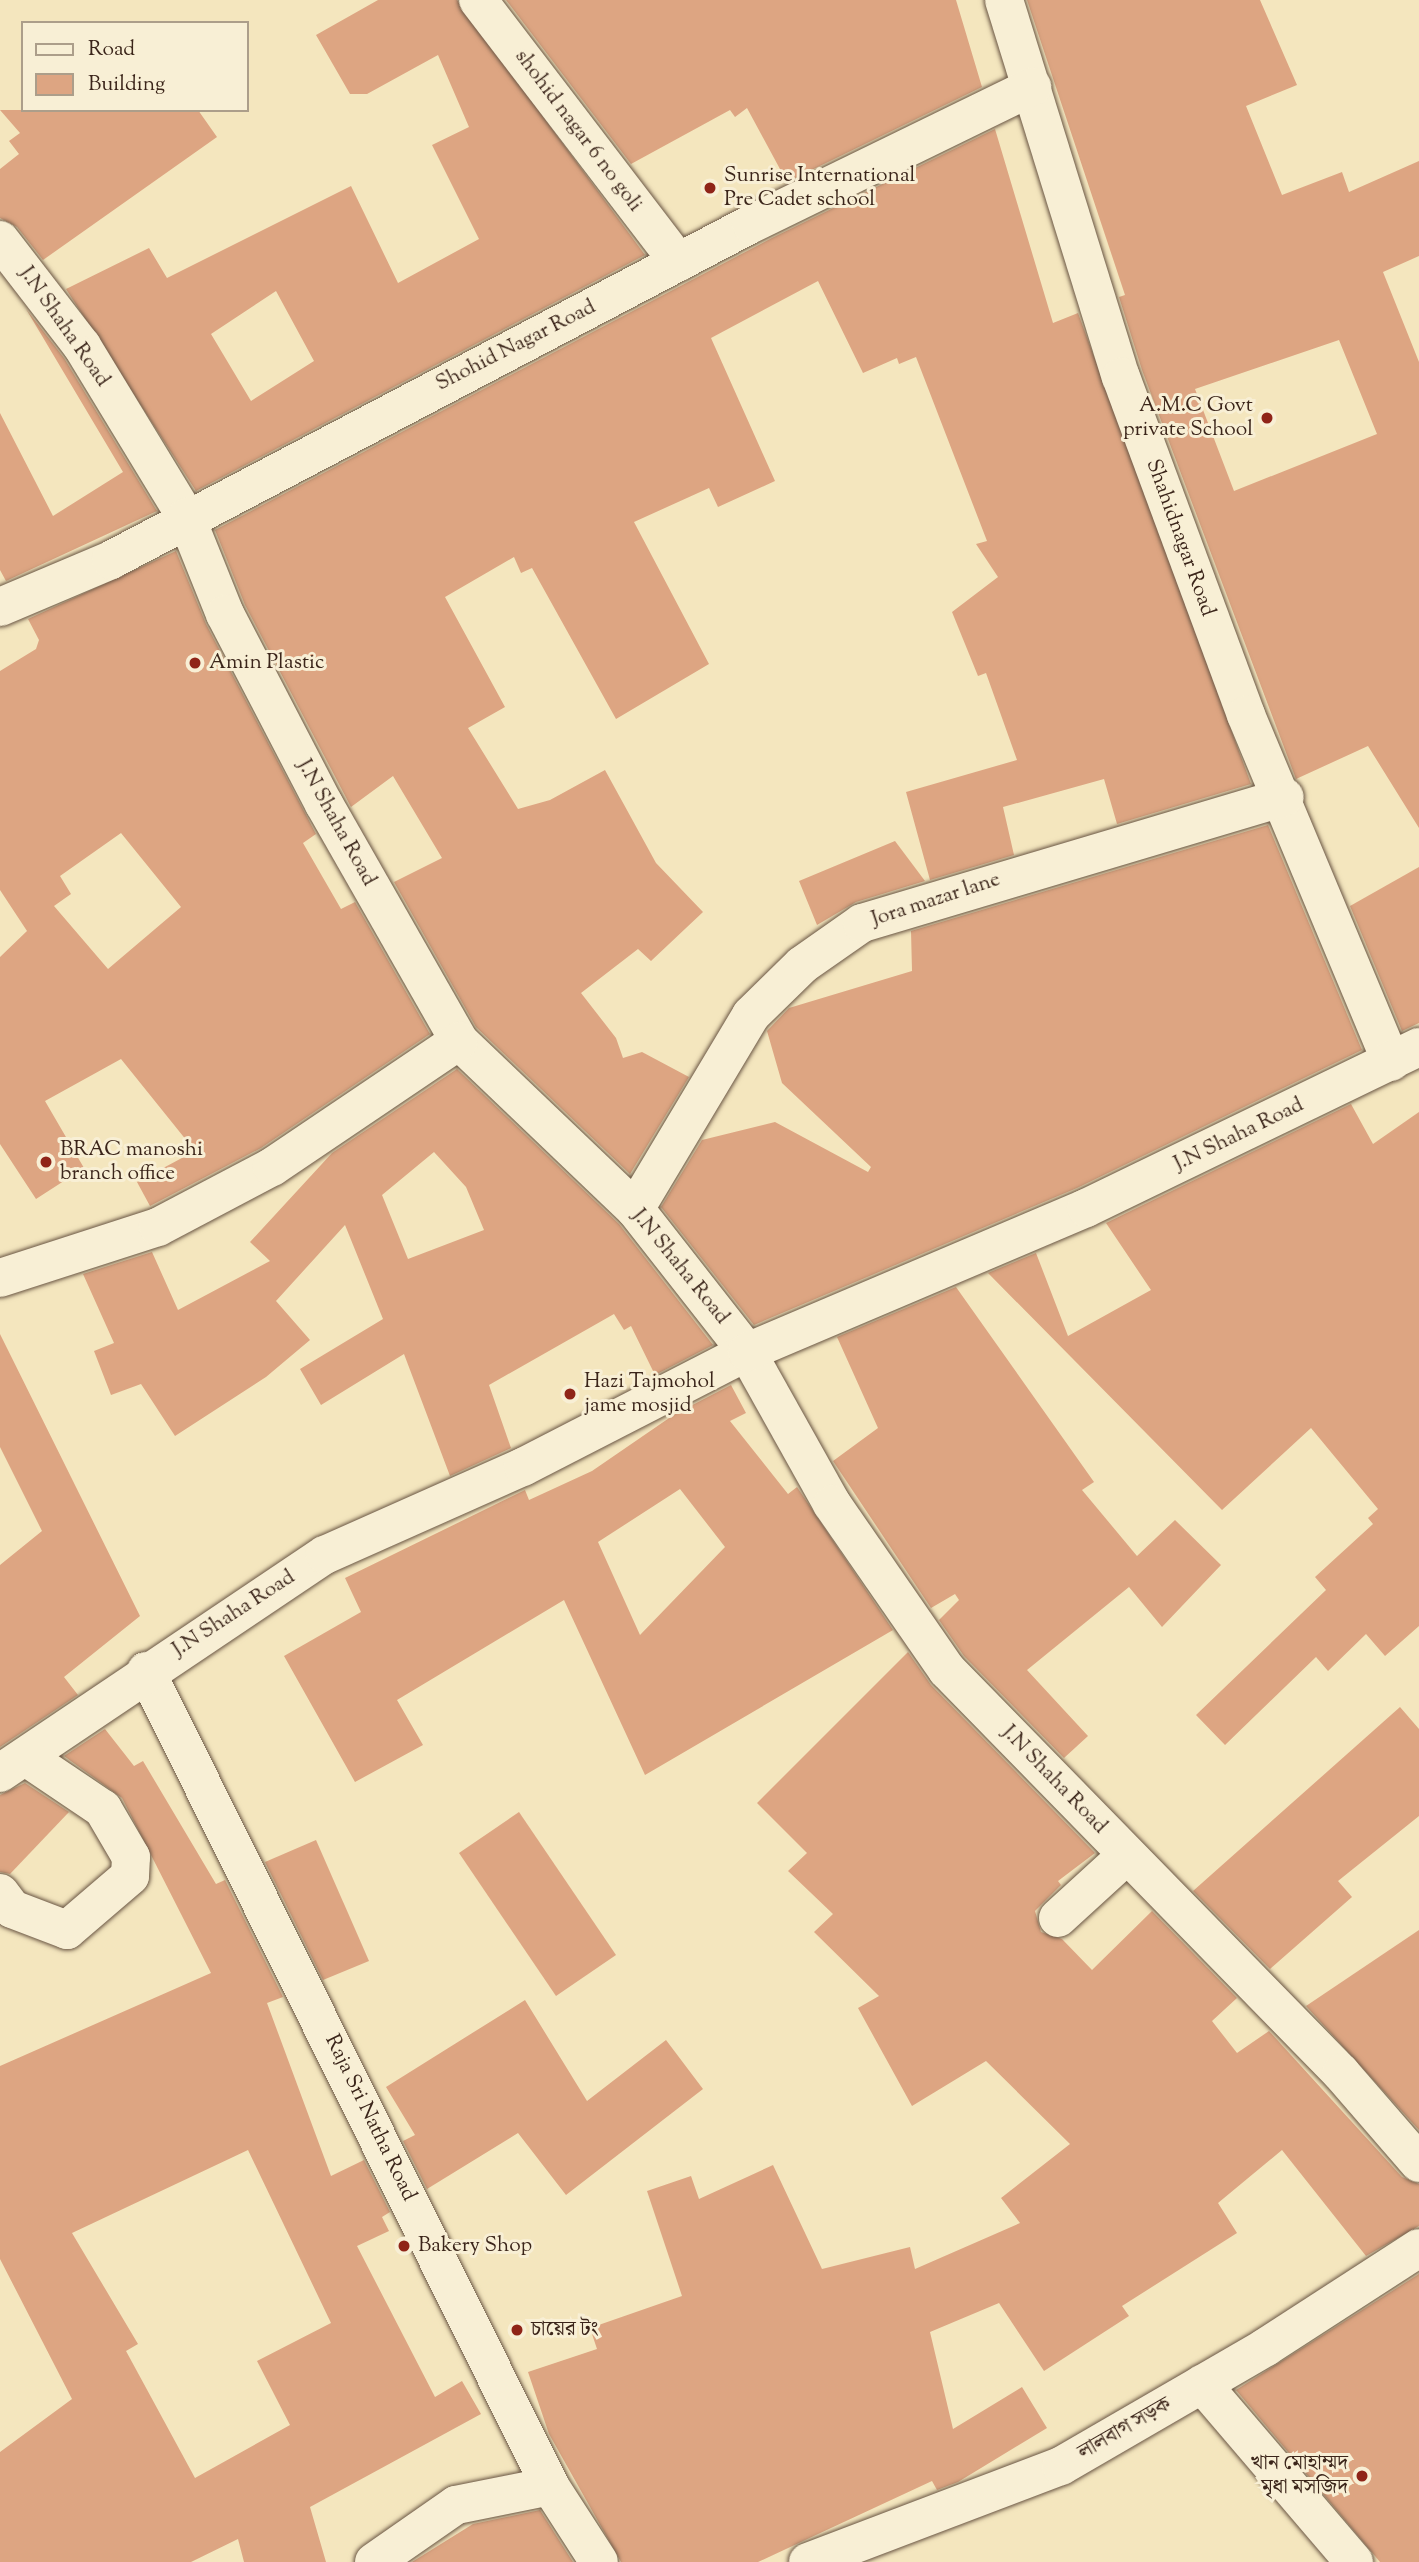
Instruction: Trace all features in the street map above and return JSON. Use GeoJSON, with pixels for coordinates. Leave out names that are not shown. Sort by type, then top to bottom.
{"type":"FeatureCollection","features":[{"type":"Feature","properties":{"kind":"street","name":"shohid nagar 6 no goli"},"geometry":{"type":"LineString","coordinates":[[478,0],[678,262]]}},
{"type":"Feature","properties":{"kind":"street","name":"Shahidnagar Road"},"geometry":{"type":"LineString","coordinates":[[1004,0],[1121,377],[1246,715],[1405,1055]]}},
{"type":"Feature","properties":{"kind":"street","name":"Shohid Nagar Road"},"geometry":{"type":"LineString","coordinates":[[0,607],[111,560],[186,517],[678,262],[1032,87]]}},
{"type":"Feature","properties":{"kind":"street","name":"J.N Shaha Road"},"geometry":{"type":"LineString","coordinates":[[0,240],[82,346],[186,517],[225,614],[317,792],[459,1041],[635,1209],[747,1352],[832,1504],[947,1670],[1341,2073],[1419,2163]]}},
{"type":"Feature","properties":{"kind":"street","name":"Jora mazar lane"},"geometry":{"type":"LineString","coordinates":[[635,1209],[751,1015],[803,965],[862,923],[1285,797]]}},
{"type":"Feature","properties":{"kind":"street"},"geometry":{"type":"LineString","coordinates":[[0,1278],[169,1221],[272,1167],[459,1041]]}},
{"type":"Feature","properties":{"kind":"street","name":"J.N Shaha Road"},"geometry":{"type":"LineString","coordinates":[[13,1765],[146,1671],[325,1555],[523,1467],[747,1352],[1086,1208],[1405,1055]]}},
{"type":"Feature","properties":{"kind":"street","name":"Raja Sri Natha Road"},"geometry":{"type":"LineString","coordinates":[[146,1671],[550,2486],[599,2562]]}},
{"type":"Feature","properties":{"kind":"street"},"geometry":{"type":"LineString","coordinates":[[0,1893],[12,1909],[66,1930],[130,1876],[131,1857],[103,1809],[13,1765]]}},
{"type":"Feature","properties":{"kind":"street"},"geometry":{"type":"LineString","coordinates":[[1058,1918],[1127,1856]]}},
{"type":"Feature","properties":{"kind":"street","name":"লালবাগ সড়ক"},"geometry":{"type":"LineString","coordinates":[[808,2562],[1060,2466],[1202,2384],[1419,2248]]}},
{"type":"Feature","properties":{"kind":"street"},"geometry":{"type":"LineString","coordinates":[[1202,2384],[1354,2562]]}},
{"type":"Feature","properties":{"kind":"street"},"geometry":{"type":"LineString","coordinates":[[374,2562],[456,2505],[550,2486]]}},
{"type":"Feature","properties":{"kind":"building"},"geometry":{"type":"Polygon","coordinates":[[[378,0],[457,0],[645,255],[196,491],[66,289],[149,248],[167,278],[351,186],[398,283],[479,239],[432,145],[469,127],[438,55],[367,94],[350,94],[316,35],[378,0]],[[276,291],[211,334],[251,401],[314,361],[276,291]]]}},
{"type":"Feature","properties":{"kind":"building"},"geometry":{"type":"Polygon","coordinates":[[[506,0],[956,0],[982,87],[787,182],[747,108],[735,117],[730,110],[631,164],[506,0]]]}},
{"type":"Feature","properties":{"kind":"building"},"geometry":{"type":"Polygon","coordinates":[[[1027,0],[1260,0],[1297,85],[1246,106],[1282,195],[1342,172],[1349,192],[1419,161],[1419,256],[1383,272],[1419,362],[1419,828],[1368,746],[1296,779],[1142,370],[1119,297],[1125,295],[1027,0]],[[1339,340],[1195,389],[1234,491],[1377,434],[1339,340]]]}},
{"type":"Feature","properties":{"kind":"building"},"geometry":{"type":"Polygon","coordinates":[[[0,110],[199,112],[217,137],[43,260],[17,227],[0,218],[0,169],[19,154],[9,141],[20,133],[0,110]]]}},
{"type":"Feature","properties":{"kind":"building"},"geometry":{"type":"Polygon","coordinates":[[[995,129],[1053,323],[1078,313],[1251,784],[1117,824],[1104,779],[1003,807],[1014,855],[930,880],[906,792],[1017,760],[986,673],[978,676],[952,612],[998,577],[976,544],[987,541],[916,357],[899,364],[897,358],[863,373],[818,281],[711,338],[775,481],[718,507],[709,488],[634,522],[709,664],[616,719],[532,568],[521,573],[514,557],[445,597],[505,707],[468,728],[518,809],[550,800],[605,770],[656,863],[703,912],[651,961],[638,949],[581,993],[616,1038],[623,1058],[642,1052],[689,1077],[630,1174],[476,1027],[394,882],[442,858],[393,776],[351,807],[245,605],[215,530],[772,238],[995,129]]]}},
{"type":"Feature","properties":{"kind":"building"},"geometry":{"type":"Polygon","coordinates":[[[26,309],[64,358],[157,511],[6,581],[0,570],[0,413],[53,516],[123,472],[26,309]]]}},
{"type":"Feature","properties":{"kind":"building"},"geometry":{"type":"Polygon","coordinates":[[[176,551],[206,624],[316,834],[303,843],[341,909],[355,902],[430,1034],[261,1148],[150,1206],[137,1182],[195,1151],[121,1059],[45,1101],[84,1168],[36,1199],[0,1144],[0,957],[27,931],[0,890],[0,671],[36,649],[39,640],[28,619],[176,551]],[[121,833],[60,876],[71,894],[54,906],[108,969],[181,907],[121,833]]]}},
{"type":"Feature","properties":{"kind":"building"},"geometry":{"type":"Polygon","coordinates":[[[1268,825],[1362,1050],[1077,1188],[754,1325],[661,1207],[702,1140],[775,1122],[868,1172],[871,1167],[782,1083],[767,1031],[789,1008],[912,971],[911,931],[1268,825]]]}},
{"type":"Feature","properties":{"kind":"building"},"geometry":{"type":"Polygon","coordinates":[[[895,841],[925,881],[856,902],[817,925],[799,881],[895,841]]]}},
{"type":"Feature","properties":{"kind":"building"},"geometry":{"type":"Polygon","coordinates":[[[1419,867],[1419,1023],[1402,1031],[1350,906],[1419,867]]]}},
{"type":"Feature","properties":{"kind":"building"},"geometry":{"type":"Polygon","coordinates":[[[457,1069],[619,1224],[713,1345],[655,1375],[631,1326],[624,1330],[614,1314],[489,1385],[511,1448],[450,1476],[404,1354],[321,1405],[300,1369],[383,1319],[345,1225],[276,1301],[310,1340],[266,1377],[175,1436],[141,1384],[111,1395],[94,1351],[114,1343],[83,1274],[152,1252],[178,1310],[270,1261],[250,1242],[332,1153],[457,1069]],[[434,1152],[382,1195],[408,1259],[484,1230],[466,1187],[434,1152]]]}},
{"type":"Feature","properties":{"kind":"building"},"geometry":{"type":"Polygon","coordinates":[[[1351,1104],[1373,1144],[1419,1112],[1419,1626],[1385,1656],[1366,1634],[1328,1671],[1316,1657],[1225,1745],[1196,1715],[1326,1590],[1315,1577],[1373,1524],[1368,1518],[1378,1509],[1311,1428],[1222,1510],[988,1273],[1036,1253],[1068,1336],[1151,1290],[1106,1223],[1351,1104]]]}},
{"type":"Feature","properties":{"kind":"building"},"geometry":{"type":"Polygon","coordinates":[[[956,1287],[1094,1482],[1082,1490],[1137,1556],[1175,1520],[1221,1565],[1162,1627],[1129,1587],[1027,1670],[1088,1736],[1064,1758],[964,1656],[939,1620],[959,1600],[955,1594],[931,1608],[833,1461],[878,1428],[837,1337],[956,1287]]]}},
{"type":"Feature","properties":{"kind":"building"},"geometry":{"type":"Polygon","coordinates":[[[0,1334],[140,1616],[64,1677],[78,1695],[0,1747],[0,1565],[42,1531],[0,1447],[0,1334]]]}},
{"type":"Feature","properties":{"kind":"building"},"geometry":{"type":"Polygon","coordinates":[[[731,1385],[746,1413],[730,1421],[788,1494],[797,1487],[893,1630],[645,1775],[564,1600],[397,1700],[423,1745],[355,1782],[284,1656],[361,1612],[345,1578],[525,1490],[529,1500],[592,1471],[675,1414],[731,1385]],[[680,1489],[598,1542],[640,1635],[725,1547],[680,1489]]]}},
{"type":"Feature","properties":{"kind":"building"},"geometry":{"type":"Polygon","coordinates":[[[908,1652],[931,1685],[1095,1853],[1058,1881],[1061,1885],[1035,1911],[1041,1932],[1062,1939],[1092,1970],[1152,1911],[1237,1998],[1212,2021],[1237,2053],[1269,2031],[1402,2177],[1419,2184],[1419,2226],[1366,2256],[1282,2150],[1218,2203],[1237,2233],[1122,2306],[1129,2316],[1044,2371],[999,2303],[930,2332],[953,2429],[1022,2387],[1047,2428],[958,2482],[937,2490],[932,2481],[758,2562],[621,2562],[549,2434],[528,2372],[597,2349],[590,2328],[682,2296],[647,2191],[691,2176],[699,2199],[773,2165],[822,2269],[910,2247],[915,2269],[1020,2223],[1001,2198],[1070,2144],[986,2061],[912,2106],[858,2008],[879,1996],[814,1932],[833,1914],[788,1871],[807,1853],[757,1803],[908,1652]]]}},
{"type":"Feature","properties":{"kind":"building"},"geometry":{"type":"Polygon","coordinates":[[[1400,1707],[1419,1729],[1419,1816],[1338,1881],[1352,1897],[1270,1969],[1193,1891],[1400,1707]]]}},
{"type":"Feature","properties":{"kind":"building"},"geometry":{"type":"Polygon","coordinates":[[[105,1729],[134,1766],[143,1761],[216,1884],[225,1880],[283,1997],[267,2003],[331,2176],[364,2160],[390,2212],[382,2217],[389,2231],[357,2246],[435,2397],[462,2381],[481,2414],[310,2507],[326,2562],[244,2562],[238,2539],[191,2562],[0,2562],[0,2452],[72,2399],[0,2259],[0,2066],[211,1973],[122,1798],[64,1756],[105,1729]],[[248,2150],[72,2233],[138,2344],[126,2351],[195,2478],[290,2425],[257,2361],[331,2323],[248,2150]]]}},
{"type":"Feature","properties":{"kind":"building"},"geometry":{"type":"Polygon","coordinates":[[[25,1783],[69,1812],[10,1874],[0,1872],[0,1795],[25,1783]]]}},
{"type":"Feature","properties":{"kind":"building"},"geometry":{"type":"Polygon","coordinates":[[[519,1812],[616,1955],[556,1996],[459,1853],[519,1812]]]}},
{"type":"Feature","properties":{"kind":"building"},"geometry":{"type":"Polygon","coordinates":[[[316,1840],[369,1961],[323,1980],[265,1862],[316,1840]]]}},
{"type":"Feature","properties":{"kind":"building"},"geometry":{"type":"Polygon","coordinates":[[[1419,1930],[1419,2130],[1306,2006],[1419,1930]]]}},
{"type":"Feature","properties":{"kind":"building"},"geometry":{"type":"Polygon","coordinates":[[[525,2000],[587,2101],[666,2040],[703,2089],[566,2195],[518,2133],[427,2189],[403,2141],[415,2135],[386,2087],[525,2000]]]}},
{"type":"Feature","properties":{"kind":"building","name":"খান মোহাম্মদ মৃধা মসজিদ"},"geometry":{"type":"Polygon","coordinates":[[[1419,2274],[1419,2562],[1380,2562],[1236,2390],[1419,2274]]]}},
{"type":"Feature","properties":{"kind":"building"},"geometry":{"type":"Polygon","coordinates":[[[540,2510],[573,2562],[412,2562],[473,2524],[540,2510]]]}},
{"type":"Feature","properties":{"kind":"place","name":"Sunrise International Pre Cadet school"},"geometry":{"type":"Point","coordinates":[710,188]}},
{"type":"Feature","properties":{"kind":"place","name":"A.M.C Govt private School"},"geometry":{"type":"Point","coordinates":[1267,418]}},
{"type":"Feature","properties":{"kind":"place","name":"Amin Plastic"},"geometry":{"type":"Point","coordinates":[195,663]}},
{"type":"Feature","properties":{"kind":"place","name":"BRAC manoshi branch office"},"geometry":{"type":"Point","coordinates":[46,1162]}},
{"type":"Feature","properties":{"kind":"place","name":"Hazi Tajmohol jame mosjid"},"geometry":{"type":"Point","coordinates":[570,1394]}},
{"type":"Feature","properties":{"kind":"place","name":"Bakery Shop"},"geometry":{"type":"Point","coordinates":[404,2246]}},
{"type":"Feature","properties":{"kind":"place","name":"চায়ের টং"},"geometry":{"type":"Point","coordinates":[517,2330]}},
{"type":"Feature","properties":{"kind":"place","name":"খান মোহাম্মদ মৃধা মসজিদ"},"geometry":{"type":"Point","coordinates":[1362,2476]}}]}
